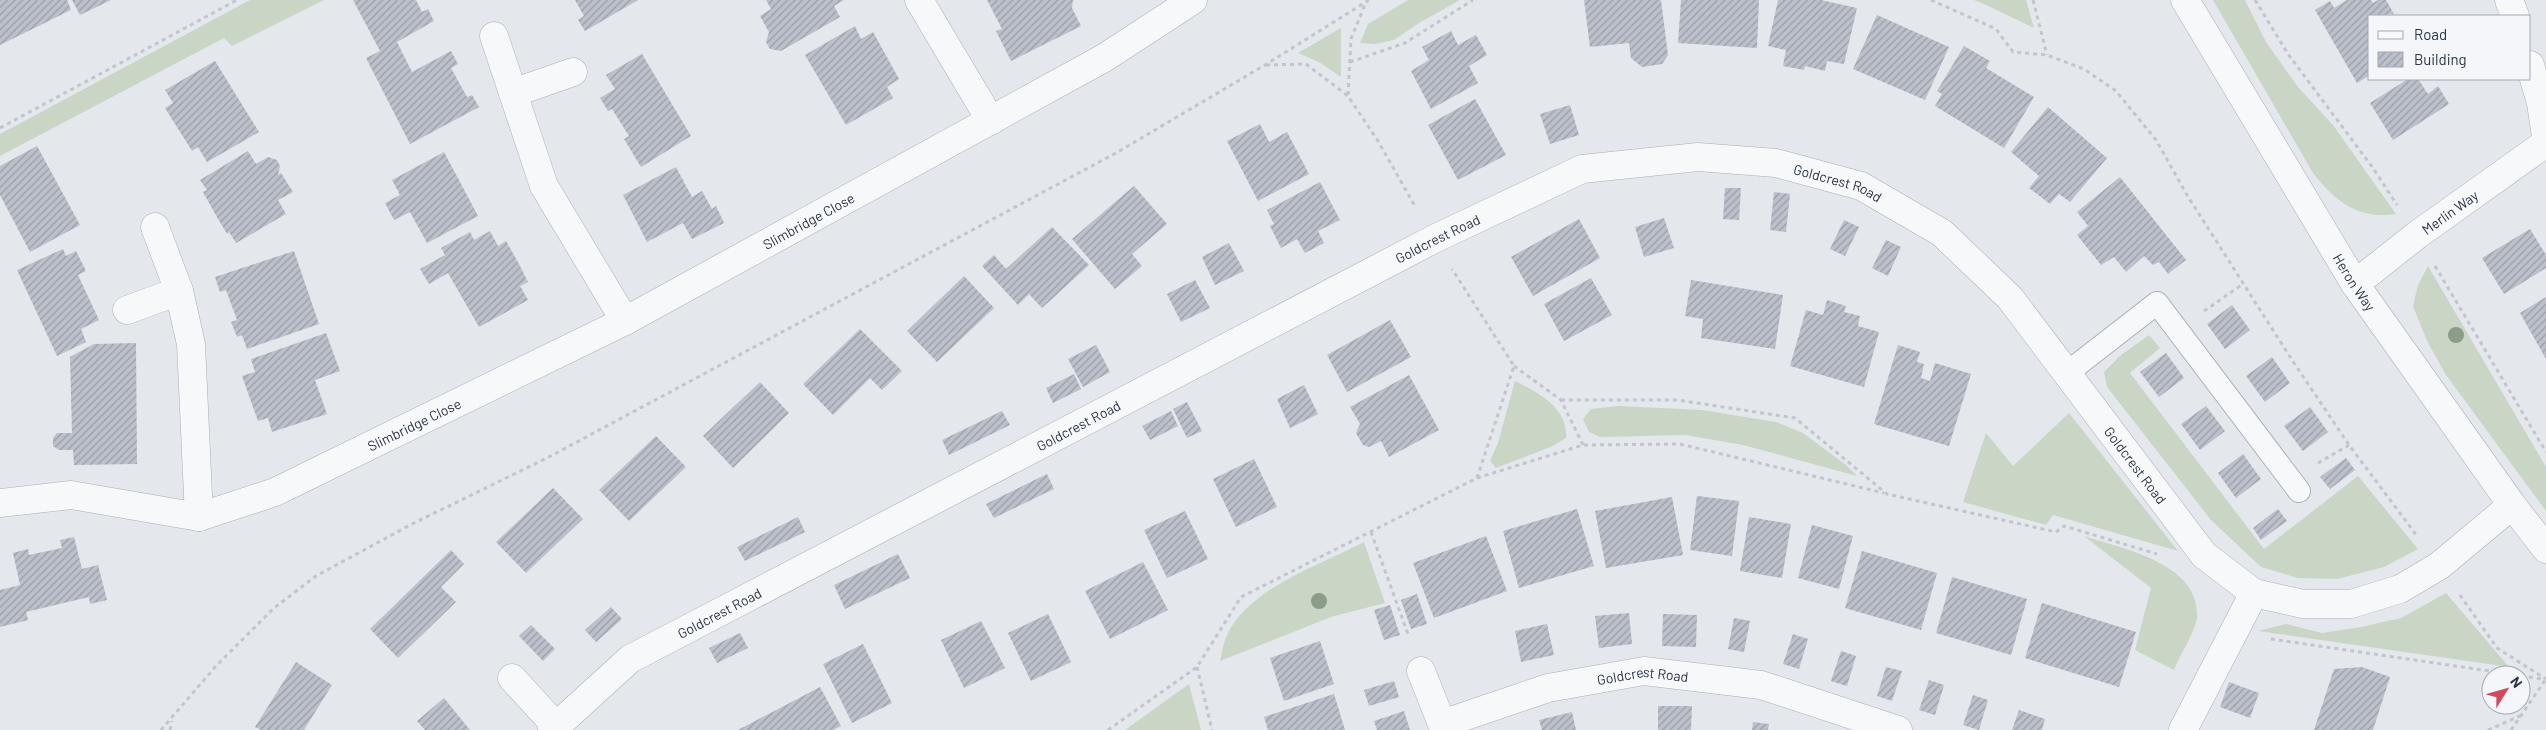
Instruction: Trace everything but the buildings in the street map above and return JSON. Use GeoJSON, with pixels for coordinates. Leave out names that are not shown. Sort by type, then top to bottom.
{"type":"FeatureCollection","features":[{"type":"Feature","properties":{"kind":"street"},"geometry":{"type":"LineString","coordinates":[[920,0],[991,121]]}},
{"type":"Feature","properties":{"kind":"street","name":"Slimbridge Close"},"geometry":{"type":"LineString","coordinates":[[0,503],[71,495],[199,517],[274,492],[626,321],[1104,58],[1193,0]]}},
{"type":"Feature","properties":{"kind":"street","name":"Heron Way"},"geometry":{"type":"LineString","coordinates":[[2185,0],[2355,284],[2512,505],[2546,549]]}},
{"type":"Feature","properties":{"kind":"street"},"geometry":{"type":"LineString","coordinates":[[2509,0],[2514,15]]}},
{"type":"Feature","properties":{"kind":"street"},"geometry":{"type":"LineString","coordinates":[[494,36],[544,186],[626,321]]}},
{"type":"Feature","properties":{"kind":"street"},"geometry":{"type":"LineString","coordinates":[[2531,68],[2541,103],[2546,138]]}},
{"type":"Feature","properties":{"kind":"street"},"geometry":{"type":"LineString","coordinates":[[513,93],[573,72]]}},
{"type":"Feature","properties":{"kind":"street","name":"Merlin Way"},"geometry":{"type":"LineString","coordinates":[[2355,284],[2417,235],[2546,143]]}},
{"type":"Feature","properties":{"kind":"street","name":"Goldcrest Road"},"geometry":{"type":"LineString","coordinates":[[554,728],[630,659],[1434,239],[1582,169],[1698,157],[1776,163],[1861,186],[1942,233],[2010,298],[2204,555],[2254,593],[2303,604],[2351,604],[2400,589],[2439,566],[2512,505]]}},
{"type":"Feature","properties":{"kind":"street"},"geometry":{"type":"LineString","coordinates":[[155,227],[179,291],[191,344],[199,517]]}},
{"type":"Feature","properties":{"kind":"street"},"geometry":{"type":"LineString","coordinates":[[127,310],[179,291]]}},
{"type":"Feature","properties":{"kind":"street"},"geometry":{"type":"LineString","coordinates":[[2183,730],[2254,593]]}},
{"type":"Feature","properties":{"kind":"street","name":"Goldcrest Road"},"geometry":{"type":"LineString","coordinates":[[1421,671],[1443,727],[1548,688],[1644,671],[1761,685],[1898,730]]}},
{"type":"Feature","properties":{"kind":"street"},"geometry":{"type":"LineString","coordinates":[[512,678],[554,728]]}},
{"type":"Feature","properties":{"kind":"lane"},"geometry":{"type":"LineString","coordinates":[[2067,373],[2157,303],[2300,491]]}},
{"type":"Feature","properties":{"kind":"path"},"geometry":{"type":"LineString","coordinates":[[0,128],[237,0]]}},
{"type":"Feature","properties":{"kind":"path"},"geometry":{"type":"LineString","coordinates":[[1350,62],[1405,43],[1473,0]]}},
{"type":"Feature","properties":{"kind":"path"},"geometry":{"type":"LineString","coordinates":[[1931,0],[1996,29],[2013,52],[2048,55],[2084,69],[2116,91],[2156,140],[2243,284],[2350,445],[2498,648],[2546,679]]}},
{"type":"Feature","properties":{"kind":"path"},"geometry":{"type":"LineString","coordinates":[[2033,0],[2048,55]]}},
{"type":"Feature","properties":{"kind":"path"},"geometry":{"type":"LineString","coordinates":[[2255,0],[2288,54],[2373,168],[2417,235],[2546,452]]}},
{"type":"Feature","properties":{"kind":"path"},"geometry":{"type":"LineString","coordinates":[[1348,96],[1351,39],[1368,1]]}},
{"type":"Feature","properties":{"kind":"path"},"geometry":{"type":"LineString","coordinates":[[161,730],[216,666],[274,608],[316,576],[412,524],[547,458],[1116,153],[1266,65],[1368,1]]}},
{"type":"Feature","properties":{"kind":"path"},"geometry":{"type":"LineString","coordinates":[[1266,65],[1306,64],[1348,96],[1378,141],[1434,239],[1514,366],[1561,400],[1583,445]]}},
{"type":"Feature","properties":{"kind":"path"},"geometry":{"type":"LineString","coordinates":[[2177,330],[2243,284]]}},
{"type":"Feature","properties":{"kind":"path"},"geometry":{"type":"LineString","coordinates":[[1477,478],[1514,366]]}},
{"type":"Feature","properties":{"kind":"path"},"geometry":{"type":"LineString","coordinates":[[1561,400],[1677,400],[1795,418],[1887,494]]}},
{"type":"Feature","properties":{"kind":"path"},"geometry":{"type":"LineString","coordinates":[[1108,730],[1197,668],[1241,597],[1477,478],[1583,445],[1680,444],[1887,494],[2056,532],[2064,526],[2166,557]]}},
{"type":"Feature","properties":{"kind":"path"},"geometry":{"type":"LineString","coordinates":[[1371,532],[1421,671]]}},
{"type":"Feature","properties":{"kind":"path"},"geometry":{"type":"LineString","coordinates":[[2233,633],[2481,670]]}},
{"type":"Feature","properties":{"kind":"path"},"geometry":{"type":"LineString","coordinates":[[1197,668],[1212,730]]}},
{"type":"Feature","properties":{"kind":"path"},"geometry":{"type":"LineString","coordinates":[[2531,677],[2546,679]]}},
{"type":"Feature","properties":{"kind":"path"},"geometry":{"type":"LineString","coordinates":[[2531,702],[2546,679]]}},
{"type":"Feature","properties":{"kind":"path"},"geometry":{"type":"LineString","coordinates":[[2488,730],[2522,715]]}},
{"type":"Feature","properties":{"kind":"path"},"geometry":{"type":"LineString","coordinates":[[2511,730],[2522,715]]}},
{"type":"Feature","properties":{"kind":"path"},"geometry":{"type":"LineString","coordinates":[[170,730],[172,719]]}},
{"type":"Feature","properties":{"kind":"green space"},"geometry":{"type":"Polygon","coordinates":[[[250,0],[324,0],[232,46],[224,38],[0,156],[0,134],[250,0]]]}},
{"type":"Feature","properties":{"kind":"green space"},"geometry":{"type":"Polygon","coordinates":[[[1408,0],[1460,0],[1419,23],[1394,40],[1375,44],[1360,43],[1368,24],[1408,0]]]}},
{"type":"Feature","properties":{"kind":"green space"},"geometry":{"type":"Polygon","coordinates":[[[1974,0],[2026,0],[2034,28],[1982,3],[1974,0]]]}},
{"type":"Feature","properties":{"kind":"green space"},"geometry":{"type":"Polygon","coordinates":[[[2213,0],[2245,0],[2266,42],[2298,87],[2333,125],[2396,214],[2382,215],[2359,211],[2339,200],[2321,183],[2313,173],[2213,0]]]}},
{"type":"Feature","properties":{"kind":"green space"},"geometry":{"type":"Polygon","coordinates":[[[1341,28],[1341,77],[1319,62],[1298,53],[1341,28]]]}},
{"type":"Feature","properties":{"kind":"green space"},"geometry":{"type":"Polygon","coordinates":[[[2428,266],[2546,467],[2546,511],[2446,375],[2427,341],[2413,306],[2418,285],[2428,266]]]}},
{"type":"Feature","properties":{"kind":"green space"},"geometry":{"type":"Polygon","coordinates":[[[2149,335],[2160,348],[2130,373],[2264,549],[2358,476],[2418,549],[2384,567],[2337,579],[2298,578],[2261,567],[2211,520],[2107,387],[2104,372],[2121,355],[2149,335]]]}},
{"type":"Feature","properties":{"kind":"green space"},"geometry":{"type":"Polygon","coordinates":[[[1515,381],[1542,396],[1557,410],[1565,427],[1566,438],[1553,446],[1496,468],[1490,461],[1498,443],[1515,381]]]}},
{"type":"Feature","properties":{"kind":"green space"},"geometry":{"type":"Polygon","coordinates":[[[1619,406],[1702,410],[1776,422],[1803,433],[1846,465],[1857,476],[1743,445],[1685,435],[1600,437],[1589,432],[1583,419],[1591,409],[1619,406]]]}},
{"type":"Feature","properties":{"kind":"green space"},"geometry":{"type":"Polygon","coordinates":[[[2069,413],[2178,551],[2053,515],[2046,525],[1963,502],[1986,433],[2013,466],[2069,413]]]}},
{"type":"Feature","properties":{"kind":"green space"},"geometry":{"type":"Polygon","coordinates":[[[2084,536],[2138,553],[2156,561],[2173,571],[2186,583],[2195,599],[2197,617],[2191,636],[2174,670],[2135,650],[2151,588],[2084,536]]]}},
{"type":"Feature","properties":{"kind":"green space"},"geometry":{"type":"Polygon","coordinates":[[[1364,542],[1385,603],[1331,617],[1220,661],[1227,635],[1237,618],[1252,604],[1268,591],[1287,580],[1364,542]]]}},
{"type":"Feature","properties":{"kind":"green space"},"geometry":{"type":"Polygon","coordinates":[[[2446,593],[2507,665],[2495,665],[2258,631],[2286,624],[2322,633],[2401,618],[2446,593]]]}},
{"type":"Feature","properties":{"kind":"green space"},"geometry":{"type":"Polygon","coordinates":[[[1189,684],[1201,730],[1125,730],[1189,684]]]}}]}
